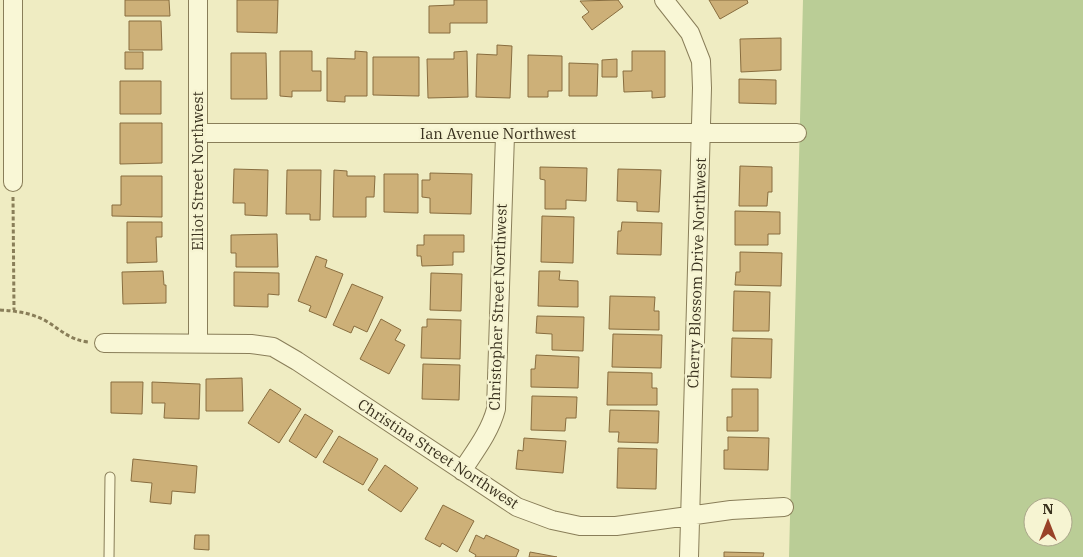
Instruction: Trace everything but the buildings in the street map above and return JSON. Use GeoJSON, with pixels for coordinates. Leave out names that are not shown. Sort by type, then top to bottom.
{"type":"FeatureCollection","features":[{"type":"Feature","properties":{"kind":"street"},"geometry":{"type":"LineString","coordinates":[[12,182],[6,79],[13,0]]}},
{"type":"Feature","properties":{"kind":"street","name":"Elliot Street Northwest"},"geometry":{"type":"LineString","coordinates":[[198,0],[198,342]]}},
{"type":"Feature","properties":{"kind":"street","name":"Cherry Blossom Drive Northwest"},"geometry":{"type":"LineString","coordinates":[[664,0],[690,34],[701,60],[701,134],[689,557]]}},
{"type":"Feature","properties":{"kind":"street","name":"Ian Avenue Northwest"},"geometry":{"type":"LineString","coordinates":[[199,133],[797,133]]}},
{"type":"Feature","properties":{"kind":"street","name":"Christopher Street Northwest"},"geometry":{"type":"LineString","coordinates":[[462,471],[488,432],[496,409],[505,134]]}},
{"type":"Feature","properties":{"kind":"street","name":"Christina Street Northwest"},"geometry":{"type":"LineString","coordinates":[[104,343],[198,342],[251,344],[273,348],[297,361],[517,507],[552,520],[580,526],[616,526],[731,510],[784,507]]}},
{"type":"Feature","properties":{"kind":"lane"},"geometry":{"type":"LineString","coordinates":[[110,477],[110,557]]}},
{"type":"Feature","properties":{"kind":"path"},"geometry":{"type":"LineString","coordinates":[[12,182],[14,310]]}},
{"type":"Feature","properties":{"kind":"path"},"geometry":{"type":"LineString","coordinates":[[0,310],[14,310],[45,320],[77,341],[104,343]]}},
{"type":"Feature","properties":{"kind":"green space"},"geometry":{"type":"Polygon","coordinates":[[[803,0],[1083,0],[1083,557],[789,557],[803,0]]]}}]}
